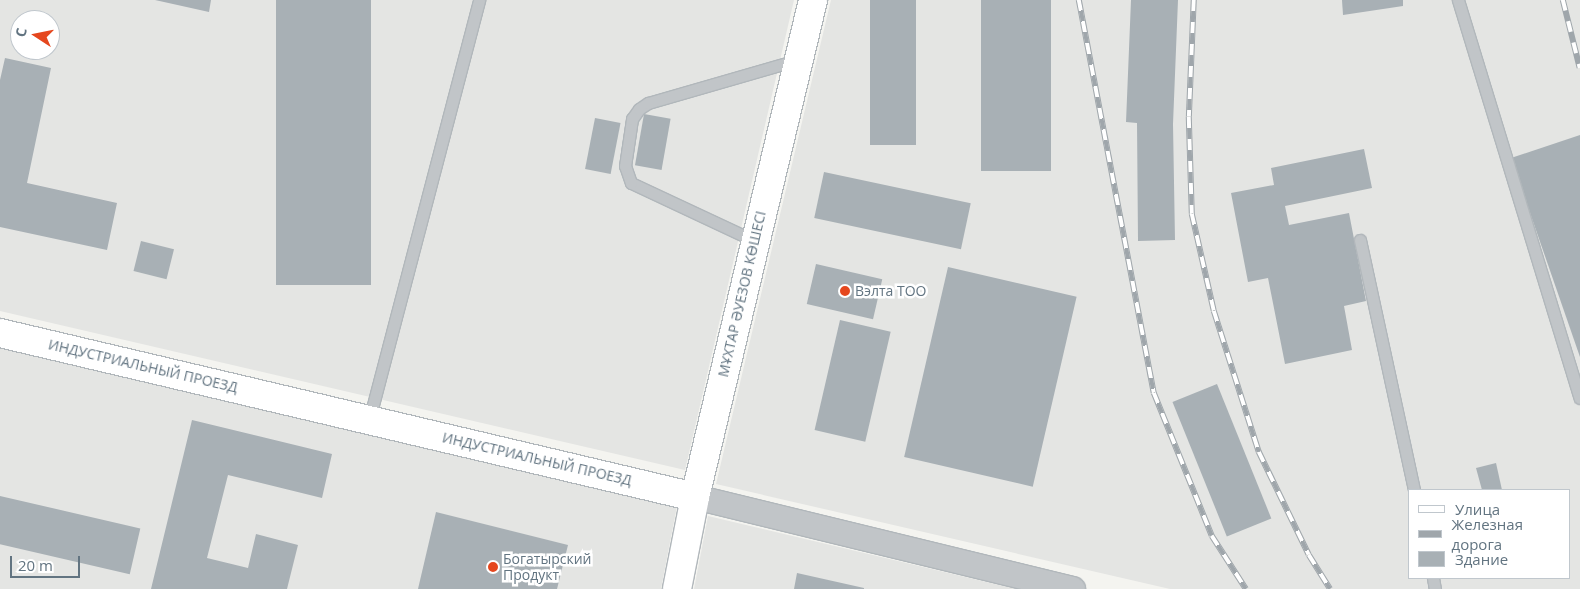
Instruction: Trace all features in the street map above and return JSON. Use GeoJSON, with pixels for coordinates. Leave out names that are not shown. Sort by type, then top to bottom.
{"type":"FeatureCollection","features":[{"type":"Feature","properties":{"kind":"street","name":"МҰХТАР ӘУЕЗОВ КӨШЕСІ"},"geometry":{"type":"LineString","coordinates":[[677,589],[695,497],[812,0]]}},
{"type":"Feature","properties":{"kind":"street","name":"ИНДУСТРИАЛЬНЫЙ ПРОЕЗД"},"geometry":{"type":"LineString","coordinates":[[0,333],[695,497],[1073,589]]}},
{"type":"Feature","properties":{"kind":"lane"},"geometry":{"type":"LineString","coordinates":[[369,420],[479,0]]}},
{"type":"Feature","properties":{"kind":"lane"},"geometry":{"type":"LineString","coordinates":[[1458,0],[1580,398]]}},
{"type":"Feature","properties":{"kind":"lane"},"geometry":{"type":"LineString","coordinates":[[755,241],[631,183],[625,166],[632,119],[639,109],[648,103],[799,60]]}},
{"type":"Feature","properties":{"kind":"lane"},"geometry":{"type":"LineString","coordinates":[[1360,240],[1414,489]]}},
{"type":"Feature","properties":{"kind":"shaded area"},"geometry":{"type":"Polygon","coordinates":[[[0,0],[794,0],[685,470],[0,311],[0,0]]]}},
{"type":"Feature","properties":{"kind":"shaded area"},"geometry":{"type":"Polygon","coordinates":[[[831,0],[1580,0],[1580,589],[1170,589],[716,484],[831,0]]]}},
{"type":"Feature","properties":{"kind":"shaded area"},"geometry":{"type":"Polygon","coordinates":[[[0,347],[677,506],[661,589],[0,589],[0,347]]]}},
{"type":"Feature","properties":{"kind":"shaded area"},"geometry":{"type":"Polygon","coordinates":[[[708,516],[1016,589],[694,589],[708,516]]]}},
{"type":"Feature","properties":{"kind":"building"},"geometry":{"type":"Polygon","coordinates":[[[155,0],[211,0],[209,12],[155,0]]]}},
{"type":"Feature","properties":{"kind":"building"},"geometry":{"type":"Polygon","coordinates":[[[276,0],[371,0],[371,285],[276,285],[276,0]]]}},
{"type":"Feature","properties":{"kind":"building"},"geometry":{"type":"Polygon","coordinates":[[[870,0],[916,0],[916,145],[870,145],[870,0]]]}},
{"type":"Feature","properties":{"kind":"building"},"geometry":{"type":"Polygon","coordinates":[[[981,0],[1051,0],[1051,171],[981,171],[981,0]]]}},
{"type":"Feature","properties":{"kind":"building"},"geometry":{"type":"Polygon","coordinates":[[[1131,0],[1178,0],[1173,124],[1175,240],[1138,241],[1137,123],[1126,122],[1131,0]]]}},
{"type":"Feature","properties":{"kind":"building"},"geometry":{"type":"Polygon","coordinates":[[[1342,0],[1403,0],[1403,6],[1343,15],[1342,0]]]}},
{"type":"Feature","properties":{"kind":"building"},"geometry":{"type":"Polygon","coordinates":[[[5,58],[51,68],[27,183],[117,203],[107,250],[0,227],[0,80],[5,58]]]}},
{"type":"Feature","properties":{"kind":"building"},"geometry":{"type":"Polygon","coordinates":[[[644,114],[671,119],[662,170],[635,165],[644,114]]]}},
{"type":"Feature","properties":{"kind":"building"},"geometry":{"type":"Polygon","coordinates":[[[595,118],[621,123],[611,174],[585,169],[595,118]]]}},
{"type":"Feature","properties":{"kind":"building"},"geometry":{"type":"Polygon","coordinates":[[[1580,135],[1580,357],[1511,158],[1580,135]]]}},
{"type":"Feature","properties":{"kind":"building"},"geometry":{"type":"Polygon","coordinates":[[[1364,149],[1372,188],[1285,206],[1289,225],[1349,213],[1366,301],[1344,306],[1352,350],[1285,364],[1268,278],[1248,282],[1231,193],[1274,185],[1271,168],[1364,149]]]}},
{"type":"Feature","properties":{"kind":"building"},"geometry":{"type":"Polygon","coordinates":[[[824,172],[971,203],[961,249],[814,218],[824,172]]]}},
{"type":"Feature","properties":{"kind":"building"},"geometry":{"type":"Polygon","coordinates":[[[141,241],[174,249],[166,279],[134,271],[141,241]]]}},
{"type":"Feature","properties":{"kind":"building","name":"Вэлта ТОО"},"geometry":{"type":"Polygon","coordinates":[[[816,264],[882,279],[873,319],[807,304],[816,264]]]}},
{"type":"Feature","properties":{"kind":"building"},"geometry":{"type":"Polygon","coordinates":[[[948,267],[1077,297],[1033,487],[904,457],[948,267]]]}},
{"type":"Feature","properties":{"kind":"building"},"geometry":{"type":"Polygon","coordinates":[[[840,320],[891,332],[865,442],[815,430],[840,320]]]}},
{"type":"Feature","properties":{"kind":"building"},"geometry":{"type":"Polygon","coordinates":[[[1217,384],[1271,518],[1227,536],[1172,402],[1217,384]]]}},
{"type":"Feature","properties":{"kind":"building"},"geometry":{"type":"Polygon","coordinates":[[[192,420],[332,454],[322,498],[228,475],[207,558],[248,568],[256,534],[298,545],[287,589],[151,589],[192,420]]]}},
{"type":"Feature","properties":{"kind":"building"},"geometry":{"type":"Polygon","coordinates":[[[1496,463],[1502,489],[1482,489],[1476,468],[1496,463]]]}},
{"type":"Feature","properties":{"kind":"building"},"geometry":{"type":"Polygon","coordinates":[[[0,496],[140,528],[130,574],[0,544],[0,496]]]}},
{"type":"Feature","properties":{"kind":"building","name":"Богатырский Продукт"},"geometry":{"type":"Polygon","coordinates":[[[436,512],[568,545],[557,589],[418,589],[436,512]]]}},
{"type":"Feature","properties":{"kind":"building"},"geometry":{"type":"Polygon","coordinates":[[[797,573],[864,588],[864,589],[794,589],[797,573]]]}},
{"type":"Feature","properties":{"kind":"railway"},"geometry":{"type":"LineString","coordinates":[[1079,0],[1154,393],[1212,536],[1246,589]]}},
{"type":"Feature","properties":{"kind":"railway"},"geometry":{"type":"LineString","coordinates":[[1194,0],[1189,117],[1192,214],[1214,311],[1259,452],[1309,555],[1330,589]]}},
{"type":"Feature","properties":{"kind":"railway"},"geometry":{"type":"LineString","coordinates":[[1563,0],[1580,68]]}},
{"type":"Feature","properties":{"kind":"place","name":"Вэлта ТОО"},"geometry":{"type":"Point","coordinates":[845,291]}},
{"type":"Feature","properties":{"kind":"place","name":"Богатырский Продукт"},"geometry":{"type":"Point","coordinates":[493,567]}}]}
